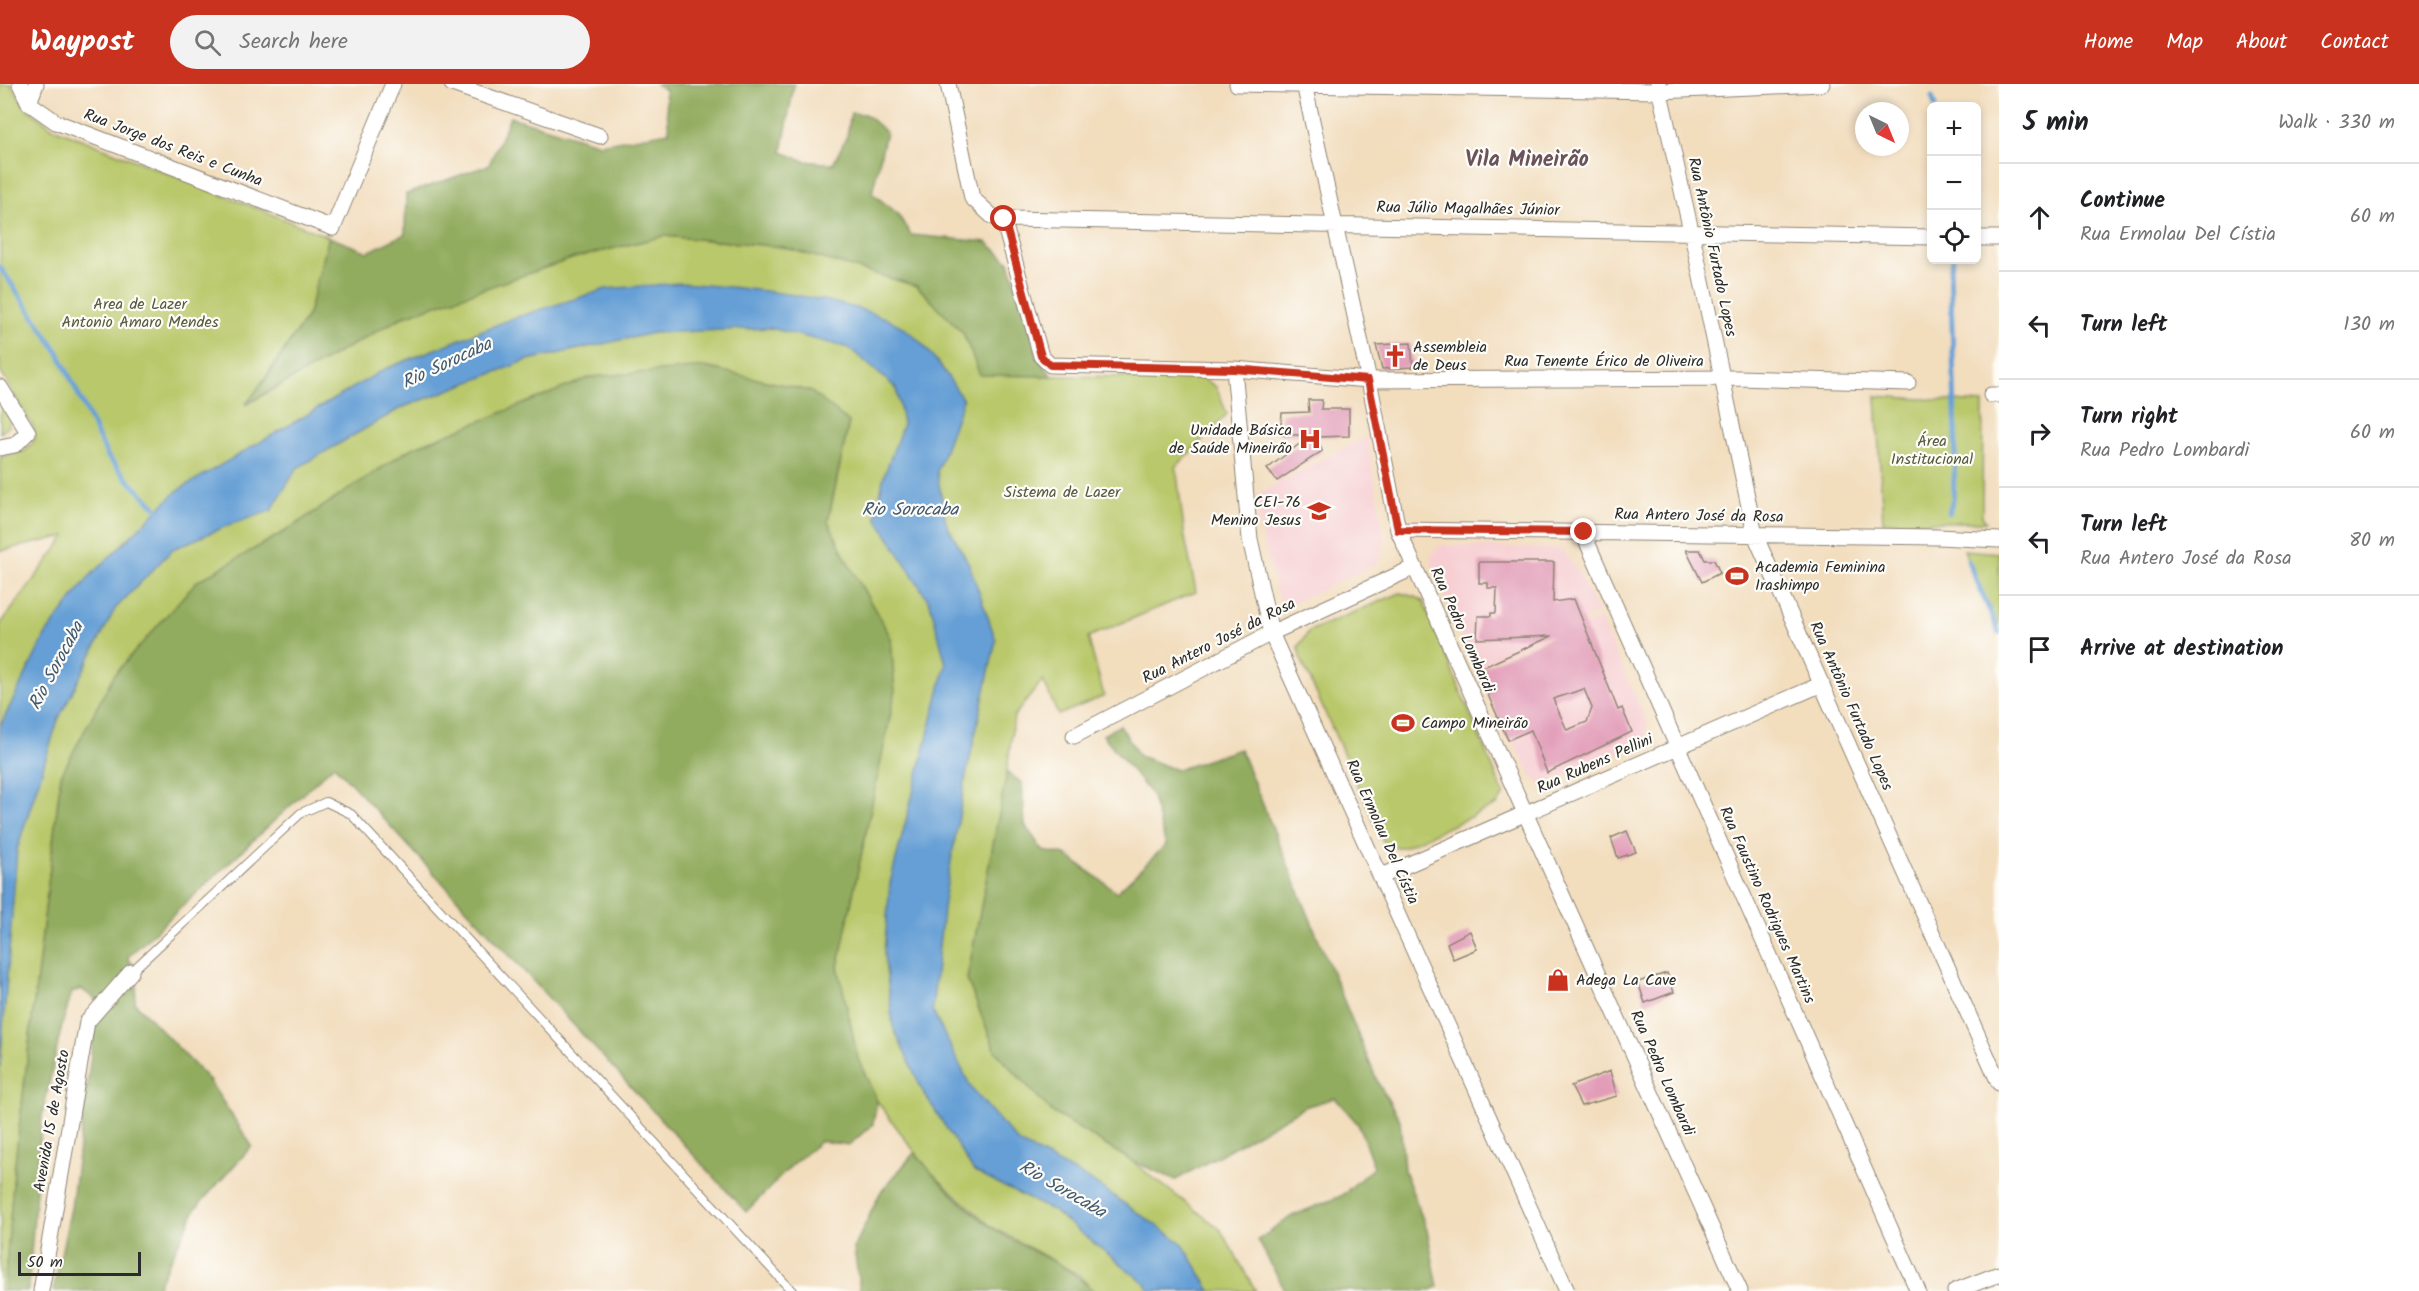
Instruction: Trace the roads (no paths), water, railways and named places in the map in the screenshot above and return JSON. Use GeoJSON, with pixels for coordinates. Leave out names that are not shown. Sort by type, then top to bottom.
{"type":"FeatureCollection","features":[{"type":"Feature","properties":{"kind":"street","name":"Rua Jorge dos Reis e Cunha"},"geometry":{"type":"LineString","coordinates":[[20,84],[29,103],[56,123],[328,228],[336,225],[393,84]]}},
{"type":"Feature","properties":{"kind":"street"},"geometry":{"type":"LineString","coordinates":[[29,103],[36,84]]}},
{"type":"Feature","properties":{"kind":"street"},"geometry":{"type":"LineString","coordinates":[[452,84],[600,136]]}},
{"type":"Feature","properties":{"kind":"street"},"geometry":{"type":"LineString","coordinates":[[948,84],[972,198],[993,217],[1004,219]]}},
{"type":"Feature","properties":{"kind":"street"},"geometry":{"type":"LineString","coordinates":[[1237,84],[1658,88],[1822,84]]}},
{"type":"Feature","properties":{"kind":"street","name":"Rua Pedro Lombardi"},"geometry":{"type":"LineString","coordinates":[[1304,85],[1398,530],[1740,1291]]}},
{"type":"Feature","properties":{"kind":"street","name":"Rua Antônio Furtado Lopes"},"geometry":{"type":"LineString","coordinates":[[1658,88],[1692,232],[1755,535],[1999,1083]]}},
{"type":"Feature","properties":{"kind":"street","name":"Rua Júlio Magalhães Júnior"},"geometry":{"type":"LineString","coordinates":[[1004,219],[1927,237]]}},
{"type":"Feature","properties":{"kind":"street","name":"Rua Tenente Érico de Oliveira"},"geometry":{"type":"LineString","coordinates":[[1004,219],[1041,356],[1050,365],[1234,369],[1368,380],[1722,379],[1908,383]]}},
{"type":"Feature","properties":{"kind":"street"},"geometry":{"type":"LineString","coordinates":[[1981,238],[1999,238]]}},
{"type":"Feature","properties":{"kind":"street","name":"Rua Ermolau Del Cístia"},"geometry":{"type":"LineString","coordinates":[[1234,369],[1250,539],[1271,633],[1567,1291]]}},
{"type":"Feature","properties":{"kind":"street"},"geometry":{"type":"LineString","coordinates":[[0,387],[28,432],[22,441],[0,448]]}},
{"type":"Feature","properties":{"kind":"street","name":"Rua Antero José da Rosa"},"geometry":{"type":"LineString","coordinates":[[1398,530],[1938,537],[1999,540]]}},
{"type":"Feature","properties":{"kind":"street","name":"Rua Faustino Rodrigues Martins"},"geometry":{"type":"LineString","coordinates":[[1584,532],[1918,1291]]}},
{"type":"Feature","properties":{"kind":"street","name":"Rua Antero José da Rosa"},"geometry":{"type":"LineString","coordinates":[[1074,736],[1271,633],[1414,567]]}},
{"type":"Feature","properties":{"kind":"street","name":"Rua Rubens Pellini"},"geometry":{"type":"LineString","coordinates":[[1382,876],[1822,684]]}},
{"type":"Feature","properties":{"kind":"street","name":"Avenida 15 de Agosto"},"geometry":{"type":"LineString","coordinates":[[41,1291],[87,1022],[131,972]]}},
{"type":"Feature","properties":{"kind":"street"},"geometry":{"type":"LineString","coordinates":[[1955,1291],[1999,1274]]}},
{"type":"Feature","properties":{"kind":"lane"},"geometry":{"type":"LineString","coordinates":[[131,972],[301,813],[326,802],[351,814],[792,1291]]}},
{"type":"Feature","properties":{"kind":"water","name":"Rio Sorocaba"},"geometry":{"type":"Polygon","coordinates":[[[680,283],[802,296],[867,311],[894,322],[913,335],[927,350],[963,400],[937,472],[946,523],[969,564],[996,640],[966,776],[944,901],[932,1010],[972,1089],[1019,1143],[1090,1180],[1182,1243],[1211,1291],[1150,1291],[1146,1284],[1053,1211],[974,1172],[922,1090],[893,1027],[884,953],[890,883],[946,664],[930,603],[876,517],[883,479],[903,424],[896,388],[849,348],[770,328],[654,333],[528,360],[401,408],[297,468],[271,511],[229,525],[173,549],[115,609],[58,720],[17,850],[0,1067],[0,726],[46,634],[87,579],[178,490],[385,369],[511,319],[606,289],[680,283]]]}},
{"type":"Feature","properties":{"kind":"waterway"},"geometry":{"type":"LineString","coordinates":[[1932,97],[1934,102]]}},
{"type":"Feature","properties":{"kind":"waterway"},"geometry":{"type":"LineString","coordinates":[[1949,513],[1953,499],[1956,438],[1950,270],[1952,264]]}},
{"type":"Feature","properties":{"kind":"waterway"},"geometry":{"type":"LineString","coordinates":[[0,267],[58,352],[108,457],[163,514]]}},
{"type":"Feature","properties":{"kind":"waterway"},"geometry":{"type":"LineString","coordinates":[[1968,561],[1999,633]]}},
{"type":"Feature","properties":{"kind":"place","name":"Assembleia de Deus"},"geometry":{"type":"Point","coordinates":[1395,356]}},
{"type":"Feature","properties":{"kind":"place","name":"Unidade Básica de Saúde Mineirão"},"geometry":{"type":"Point","coordinates":[1310,439]}},
{"type":"Feature","properties":{"kind":"place","name":"CEI-76 Menino Jesus"},"geometry":{"type":"Point","coordinates":[1319,511]}},
{"type":"Feature","properties":{"kind":"place","name":"Academia Feminina Irashimpo"},"geometry":{"type":"Point","coordinates":[1737,576]}},
{"type":"Feature","properties":{"kind":"place","name":"Campo Mineirão"},"geometry":{"type":"Point","coordinates":[1403,723]}},
{"type":"Feature","properties":{"kind":"place","name":"Adega La Cave"},"geometry":{"type":"Point","coordinates":[1558,980]}},
{"type":"Feature","properties":{"kind":"district","name":"Vila Mineirão"},"geometry":{"type":"Point","coordinates":[1527,160]}},
{"type":"Feature","properties":{"kind":"park label","name":"Area de Lazer Antonio Amaro Mendes"},"geometry":{"type":"Point","coordinates":[140,313]}},
{"type":"Feature","properties":{"kind":"park label","name":"Área Institucional"},"geometry":{"type":"Point","coordinates":[1932,450]}},
{"type":"Feature","properties":{"kind":"park label","name":"Sistema de Lazer"},"geometry":{"type":"Point","coordinates":[1062,492]}}]}
